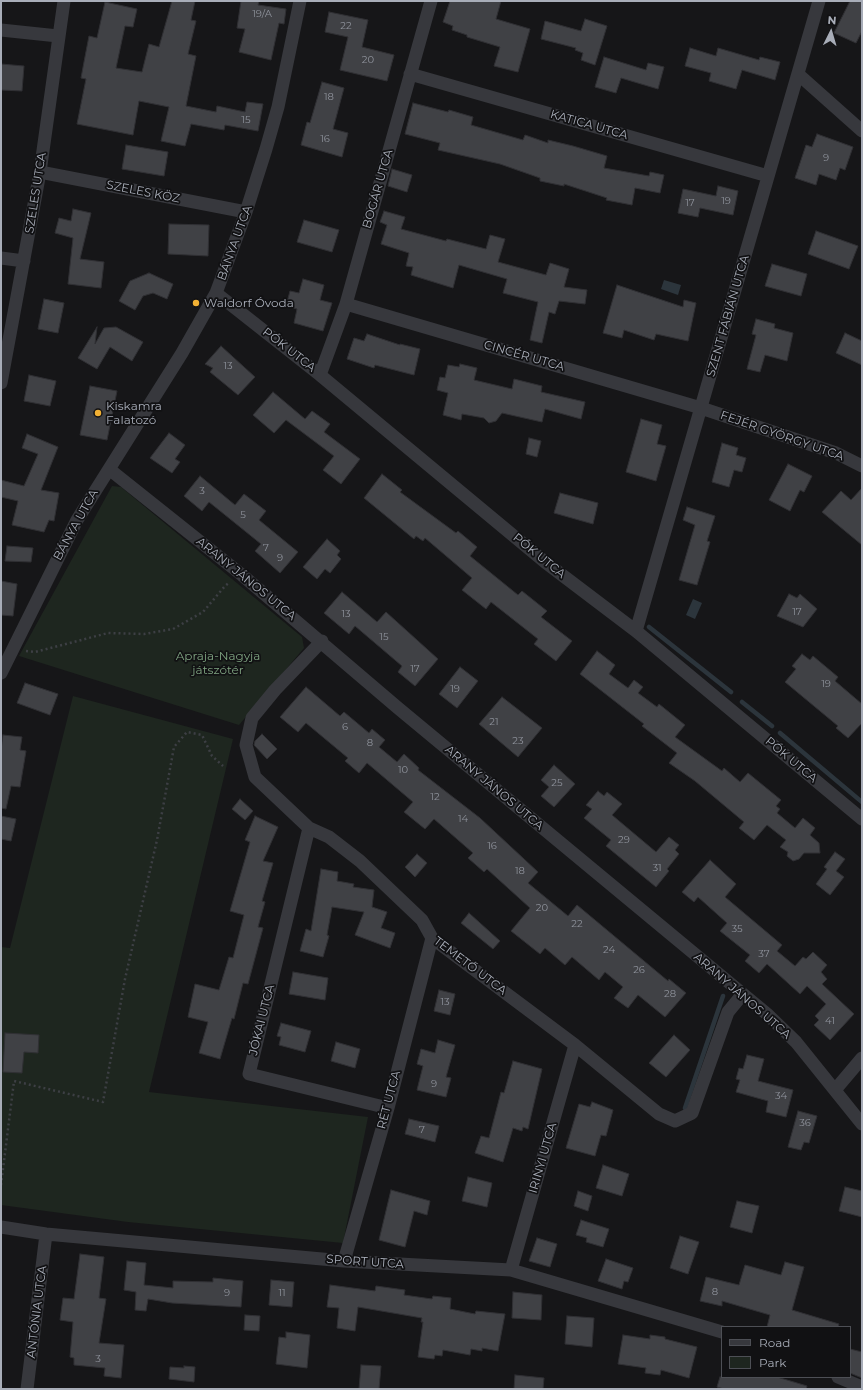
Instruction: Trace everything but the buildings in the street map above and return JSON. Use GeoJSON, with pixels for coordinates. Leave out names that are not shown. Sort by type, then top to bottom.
{"type":"FeatureCollection","features":[{"type":"Feature","properties":{"kind":"street","name":"SZELES UTCA"},"geometry":{"type":"LineString","coordinates":[[1,383],[40,172],[64,1]]}},
{"type":"Feature","properties":{"kind":"street","name":"BÁNYA UTCA"},"geometry":{"type":"LineString","coordinates":[[1,673],[11,650],[77,520],[182,353],[216,293],[246,212],[278,107],[300,1]]}},
{"type":"Feature","properties":{"kind":"street","name":"BOGÁR UTCA"},"geometry":{"type":"LineString","coordinates":[[320,375],[346,304],[431,1]]}},
{"type":"Feature","properties":{"kind":"street","name":"SZENT FÁBIÁN UTCA"},"geometry":{"type":"LineString","coordinates":[[636,631],[819,1]]}},
{"type":"Feature","properties":{"kind":"street"},"geometry":{"type":"LineString","coordinates":[[1,30],[58,36]]}},
{"type":"Feature","properties":{"kind":"street","name":"KATICA UTCA"},"geometry":{"type":"LineString","coordinates":[[410,74],[768,176]]}},
{"type":"Feature","properties":{"kind":"street"},"geometry":{"type":"LineString","coordinates":[[798,74],[862,131]]}},
{"type":"Feature","properties":{"kind":"street","name":"SZELES KÖZ"},"geometry":{"type":"LineString","coordinates":[[40,172],[246,212]]}},
{"type":"Feature","properties":{"kind":"street"},"geometry":{"type":"LineString","coordinates":[[1,258],[24,260]]}},
{"type":"Feature","properties":{"kind":"street","name":"PÓK UTCA"},"geometry":{"type":"LineString","coordinates":[[216,293],[320,375],[545,562],[636,631],[862,819]]}},
{"type":"Feature","properties":{"kind":"street","name":"CINCÉR UTCA"},"geometry":{"type":"LineString","coordinates":[[346,304],[701,408]]}},
{"type":"Feature","properties":{"kind":"street","name":"FEJÉR GYÖRGY UTCA"},"geometry":{"type":"LineString","coordinates":[[701,408],[836,453],[862,466]]}},
{"type":"Feature","properties":{"kind":"street","name":"ARANY JÁNOS UTCA"},"geometry":{"type":"LineString","coordinates":[[109,469],[242,574],[322,641],[398,708],[766,1014],[796,1042],[862,1124]]}},
{"type":"Feature","properties":{"kind":"street","name":"TEMETŐ UTCA"},"geometry":{"type":"LineString","coordinates":[[322,641],[275,690],[252,718],[246,745],[255,778],[309,828],[329,837],[360,861],[422,920],[432,938],[575,1045],[659,1114],[675,1121],[692,1113],[728,1012],[742,995]]}},
{"type":"Feature","properties":{"kind":"street","name":"JÓKAI UTCA"},"geometry":{"type":"LineString","coordinates":[[309,828],[249,1074],[388,1108]]}},
{"type":"Feature","properties":{"kind":"street","name":"RÉT UTCA"},"geometry":{"type":"LineString","coordinates":[[344,1261],[388,1108],[432,938]]}},
{"type":"Feature","properties":{"kind":"street","name":"IRINYI UTCA"},"geometry":{"type":"LineString","coordinates":[[511,1270],[575,1045]]}},
{"type":"Feature","properties":{"kind":"street"},"geometry":{"type":"LineString","coordinates":[[835,1090],[862,1058]]}},
{"type":"Feature","properties":{"kind":"street","name":"SPORT UTCA"},"geometry":{"type":"LineString","coordinates":[[1,1227],[46,1234],[344,1261],[511,1270],[721,1332]]}},
{"type":"Feature","properties":{"kind":"street","name":"ANTÓNIA UTCA"},"geometry":{"type":"LineString","coordinates":[[28,1389],[46,1234]]}},
{"type":"Feature","properties":{"kind":"street"},"geometry":{"type":"LineString","coordinates":[[840,1378],[862,1387]]}},
{"type":"Feature","properties":{"kind":"path"},"geometry":{"type":"LineString","coordinates":[[11,650],[35,652],[108,633],[144,634],[173,629],[203,612],[225,586],[242,574]]}},
{"type":"Feature","properties":{"kind":"path"},"geometry":{"type":"LineString","coordinates":[[1,1185],[14,1080],[103,1102],[125,979],[157,840],[174,747],[187,732],[202,735],[212,756],[223,766]]}},
{"type":"Feature","properties":{"kind":"green space","name":"Apraja-Nagyja játszótér"},"geometry":{"type":"Polygon","coordinates":[[[112,486],[121,487],[302,637],[304,648],[239,725],[19,656],[112,486]]]}},
{"type":"Feature","properties":{"kind":"green space"},"geometry":{"type":"Polygon","coordinates":[[[73,696],[233,739],[149,1092],[368,1117],[343,1243],[128,1222],[1,1205],[1,947],[10,948],[73,696]]]}},
{"type":"Feature","properties":{"kind":"shaded area"},"geometry":{"type":"Polygon","coordinates":[[[664,280],[681,285],[678,295],[661,289],[664,280]]]}},
{"type":"Feature","properties":{"kind":"shaded area"},"geometry":{"type":"Polygon","coordinates":[[[693,599],[702,603],[695,619],[686,615],[693,599]]]}},
{"type":"Feature","properties":{"kind":"waterway"},"geometry":{"type":"LineString","coordinates":[[649,627],[731,692]]}},
{"type":"Feature","properties":{"kind":"waterway"},"geometry":{"type":"LineString","coordinates":[[742,702],[772,726]]}},
{"type":"Feature","properties":{"kind":"waterway"},"geometry":{"type":"LineString","coordinates":[[780,733],[862,802]]}},
{"type":"Feature","properties":{"kind":"waterway"},"geometry":{"type":"LineString","coordinates":[[685,1108],[723,996]]}},
{"type":"Feature","properties":{"kind":"place","name":"Waldorf Óvoda"},"geometry":{"type":"Point","coordinates":[196,303]}},
{"type":"Feature","properties":{"kind":"place","name":"Kiskamra Falatozó"},"geometry":{"type":"Point","coordinates":[98,413]}}]}
